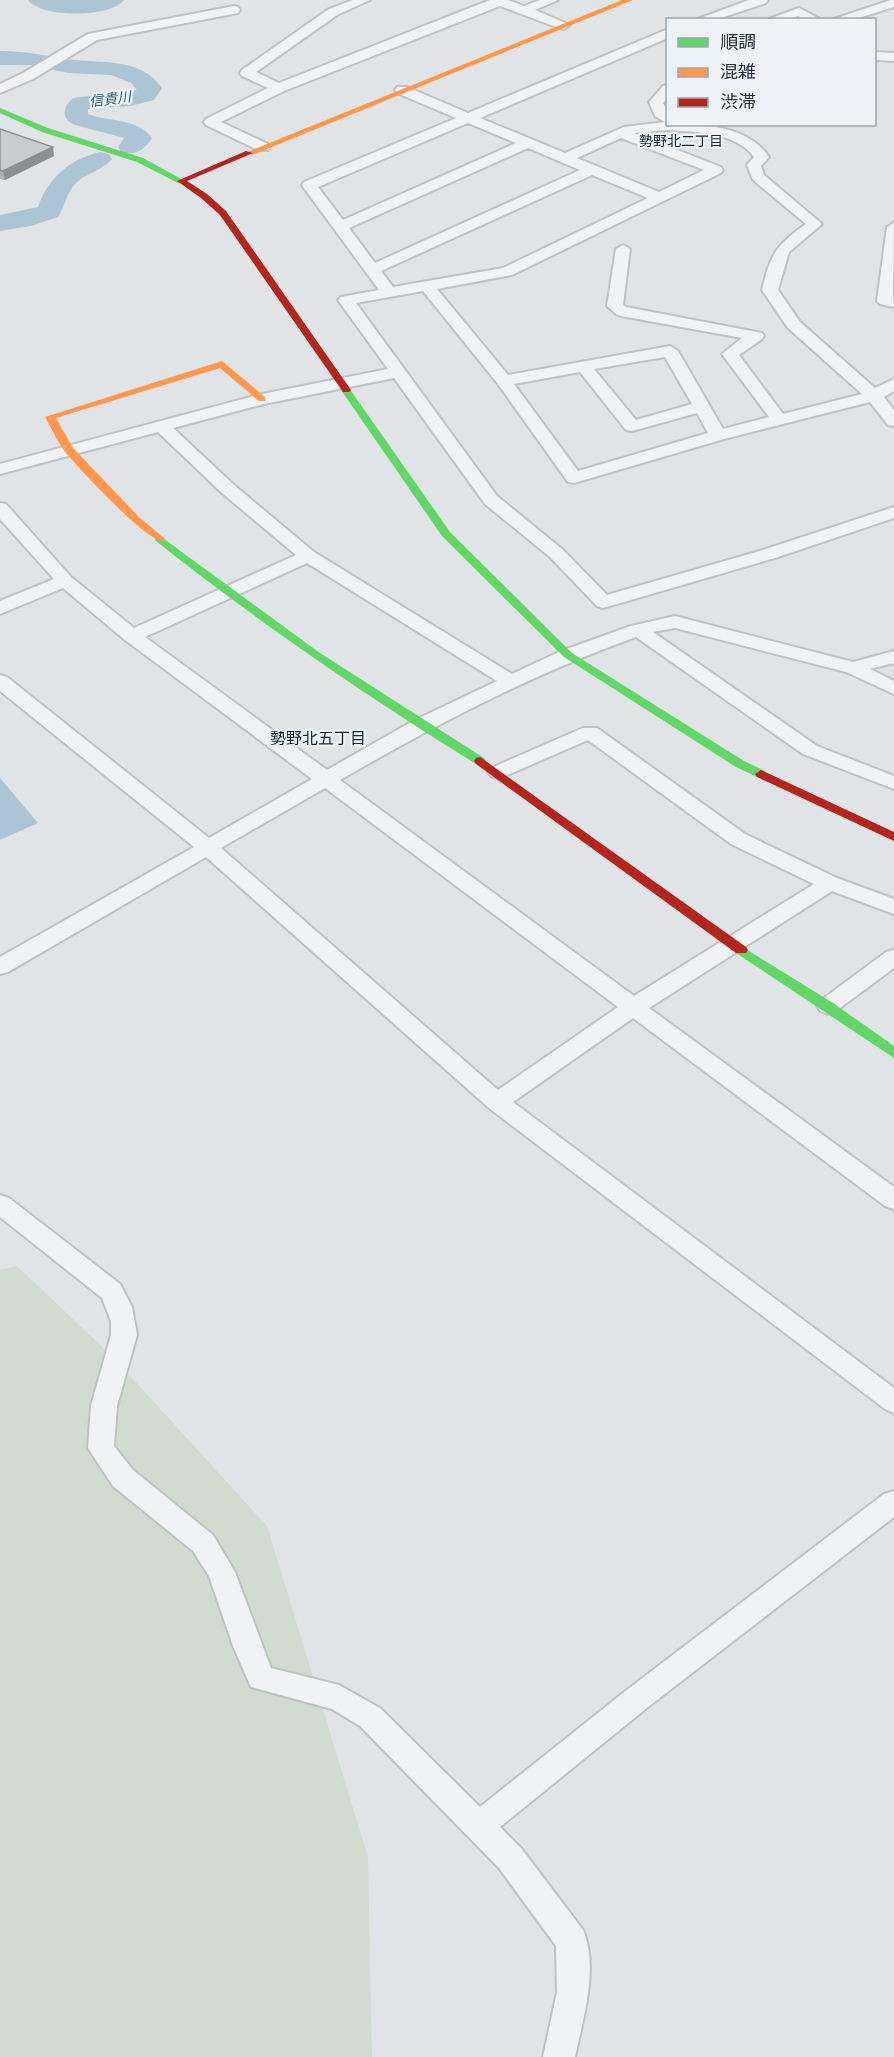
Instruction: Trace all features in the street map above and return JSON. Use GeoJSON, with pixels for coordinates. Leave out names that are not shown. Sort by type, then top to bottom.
{"type":"FeatureCollection","features":[{"type":"Feature","properties":{"kind":"street"},"geometry":{"type":"LineString","coordinates":[[279,88],[247,73],[333,12],[364,0]]}},
{"type":"Feature","properties":{"kind":"street"},"geometry":{"type":"LineString","coordinates":[[524,10],[552,0]]}},
{"type":"Feature","properties":{"kind":"street"},"geometry":{"type":"LineString","coordinates":[[181,181],[629,0]]}},
{"type":"Feature","properties":{"kind":"street"},"geometry":{"type":"LineString","coordinates":[[707,18],[762,0]]}},
{"type":"Feature","properties":{"kind":"street"},"geometry":{"type":"LineString","coordinates":[[263,147],[211,122],[279,88],[498,1],[564,25]]}},
{"type":"Feature","properties":{"kind":"street"},"geometry":{"type":"LineString","coordinates":[[844,18],[894,3]]}},
{"type":"Feature","properties":{"kind":"street"},"geometry":{"type":"LineString","coordinates":[[0,88],[28,76],[93,36],[234,10]]}},
{"type":"Feature","properties":{"kind":"street"},"geometry":{"type":"LineString","coordinates":[[779,18],[799,12],[812,18]]}},
{"type":"Feature","properties":{"kind":"street"},"geometry":{"type":"LineString","coordinates":[[389,292],[309,185],[666,33]]}},
{"type":"Feature","properties":{"kind":"street"},"geometry":{"type":"LineString","coordinates":[[876,56],[894,57]]}},
{"type":"Feature","properties":{"kind":"street"},"geometry":{"type":"LineString","coordinates":[[402,90],[658,197]]}},
{"type":"Feature","properties":{"kind":"street"},"geometry":{"type":"LineString","coordinates":[[666,91],[656,102],[660,113],[666,117]]}},
{"type":"Feature","properties":{"kind":"street"},"geometry":{"type":"LineString","coordinates":[[0,110],[45,130],[140,160],[181,181],[204,196],[222,213],[446,534],[568,655],[740,764],[894,837]]}},
{"type":"Feature","properties":{"kind":"street"},"geometry":{"type":"LineString","coordinates":[[566,158],[622,133],[666,124]]}},
{"type":"Feature","properties":{"kind":"street"},"geometry":{"type":"LineString","coordinates":[[688,126],[724,134],[759,149],[762,157],[754,165],[758,177],[815,224],[787,242],[776,258],[770,290],[794,326],[874,396],[894,421]]}},
{"type":"Feature","properties":{"kind":"street"},"geometry":{"type":"LineString","coordinates":[[622,133],[716,170],[507,272],[346,300],[491,500],[556,553],[603,602],[769,554],[894,512]]}},
{"type":"Feature","properties":{"kind":"street"},"geometry":{"type":"LineString","coordinates":[[341,226],[527,143]]}},
{"type":"Feature","properties":{"kind":"street"},"geometry":{"type":"LineString","coordinates":[[373,269],[591,170]]}},
{"type":"Feature","properties":{"kind":"street"},"geometry":{"type":"LineString","coordinates":[[894,227],[892,265],[885,301],[894,302]]}},
{"type":"Feature","properties":{"kind":"street"},"geometry":{"type":"LineString","coordinates":[[623,249],[615,306],[621,311],[756,336],[730,354],[779,419]]}},
{"type":"Feature","properties":{"kind":"street"},"geometry":{"type":"LineString","coordinates":[[427,286],[504,381],[574,478],[718,435],[874,396],[894,384]]}},
{"type":"Feature","properties":{"kind":"street"},"geometry":{"type":"LineString","coordinates":[[504,381],[670,351],[718,435]]}},
{"type":"Feature","properties":{"kind":"street"},"geometry":{"type":"LineString","coordinates":[[262,399],[222,364],[50,417],[69,450],[135,519],[227,593],[420,725],[498,772],[731,944],[828,1006],[894,1053]]}},
{"type":"Feature","properties":{"kind":"street"},"geometry":{"type":"LineString","coordinates":[[583,366],[632,426],[700,406]]}},
{"type":"Feature","properties":{"kind":"street"},"geometry":{"type":"LineString","coordinates":[[0,469],[262,399],[398,372]]}},
{"type":"Feature","properties":{"kind":"street"},"geometry":{"type":"LineString","coordinates":[[163,427],[228,489],[308,556],[512,682]]}},
{"type":"Feature","properties":{"kind":"street"},"geometry":{"type":"LineString","coordinates":[[0,508],[65,581],[132,636],[894,1200]]}},
{"type":"Feature","properties":{"kind":"street"},"geometry":{"type":"LineString","coordinates":[[132,636],[308,556]]}},
{"type":"Feature","properties":{"kind":"street"},"geometry":{"type":"LineString","coordinates":[[0,608],[65,581]]}},
{"type":"Feature","properties":{"kind":"street"},"geometry":{"type":"LineString","coordinates":[[0,967],[206,846],[420,725],[568,655],[638,630],[675,622],[853,668],[894,688]]}},
{"type":"Feature","properties":{"kind":"street"},"geometry":{"type":"LineString","coordinates":[[638,630],[810,750],[894,783]]}},
{"type":"Feature","properties":{"kind":"street"},"geometry":{"type":"LineString","coordinates":[[853,668],[894,657]]}},
{"type":"Feature","properties":{"kind":"street"},"geometry":{"type":"LineString","coordinates":[[0,681],[206,846],[497,1102],[894,1402]]}},
{"type":"Feature","properties":{"kind":"street"},"geometry":{"type":"LineString","coordinates":[[498,772],[590,732],[738,839],[830,883],[894,907]]}},
{"type":"Feature","properties":{"kind":"street"},"geometry":{"type":"LineString","coordinates":[[497,1102],[634,1007],[830,883]]}},
{"type":"Feature","properties":{"kind":"street"},"geometry":{"type":"LineString","coordinates":[[828,1006],[894,957]]}},
{"type":"Feature","properties":{"kind":"street"},"geometry":{"type":"LineString","coordinates":[[0,1204],[111,1291],[122,1308],[124,1346],[104,1406],[101,1448],[123,1478],[203,1543],[221,1572],[247,1646],[261,1678],[339,1698],[370,1717],[510,1858],[572,1941],[573,1992],[559,2057]]}},
{"type":"Feature","properties":{"kind":"street"},"geometry":{"type":"LineString","coordinates":[[478,1827],[638,1698],[894,1502]]}},
{"type":"Feature","properties":{"kind":"shaded area"},"geometry":{"type":"Polygon","coordinates":[[[17,1266],[112,1356],[267,1526],[368,1857],[372,2057],[0,2057],[0,1270],[17,1266]]]}},
{"type":"Feature","properties":{"kind":"water"},"geometry":{"type":"Polygon","coordinates":[[[0,778],[38,823],[0,840],[0,778]]]}},
{"type":"Feature","properties":{"kind":"building"},"geometry":{"type":"Polygon","coordinates":[[[0,129],[53,147],[3,171],[0,170],[0,129]]]}},
{"type":"Feature","properties":{"kind":"waterway","name":"信貴川"},"geometry":{"type":"LineString","coordinates":[[39,0],[76,7],[86,7],[113,0]]}},
{"type":"Feature","properties":{"kind":"waterway","name":"信貴川"},"geometry":{"type":"LineString","coordinates":[[0,58],[31,58],[68,66],[115,69],[139,78],[150,88],[146,95],[130,99],[81,103],[76,108],[76,117],[91,123],[125,130],[140,138],[130,147]]}},
{"type":"Feature","properties":{"kind":"waterway","name":"信貴川"},"geometry":{"type":"LineString","coordinates":[[0,223],[31,218],[49,212],[57,192],[67,178],[100,159]]}},
{"type":"Feature","properties":{"kind":"traffic: fast"},"geometry":{"type":"LineString","coordinates":[[0,110],[45,130],[140,160],[181,181]]}},
{"type":"Feature","properties":{"kind":"traffic: fast"},"geometry":{"type":"LineString","coordinates":[[346,390],[446,534],[568,655],[740,764],[761,774]]}},
{"type":"Feature","properties":{"kind":"traffic: fast"},"geometry":{"type":"LineString","coordinates":[[160,539],[237,599],[316,656],[397,710],[480,761]]}},
{"type":"Feature","properties":{"kind":"traffic: fast"},"geometry":{"type":"LineString","coordinates":[[741,950],[828,1006],[894,1053]]}},
{"type":"Feature","properties":{"kind":"traffic: slow"},"geometry":{"type":"LineString","coordinates":[[249,153],[629,0]]}},
{"type":"Feature","properties":{"kind":"traffic: slow"},"geometry":{"type":"LineString","coordinates":[[160,539],[135,519],[69,450],[50,417],[222,364],[262,399]]}},
{"type":"Feature","properties":{"kind":"traffic: jam"},"geometry":{"type":"LineString","coordinates":[[249,153],[181,181],[204,196],[223,213],[346,390]]}},
{"type":"Feature","properties":{"kind":"traffic: jam"},"geometry":{"type":"LineString","coordinates":[[480,761],[741,950]]}},
{"type":"Feature","properties":{"kind":"traffic: jam"},"geometry":{"type":"LineString","coordinates":[[761,774],[894,837]]}},
{"type":"Feature","properties":{"kind":"district","name":"勢野北二丁目"},"geometry":{"type":"Point","coordinates":[681,141]}},
{"type":"Feature","properties":{"kind":"district","name":"勢野北五丁目"},"geometry":{"type":"Point","coordinates":[318,738]}}]}
